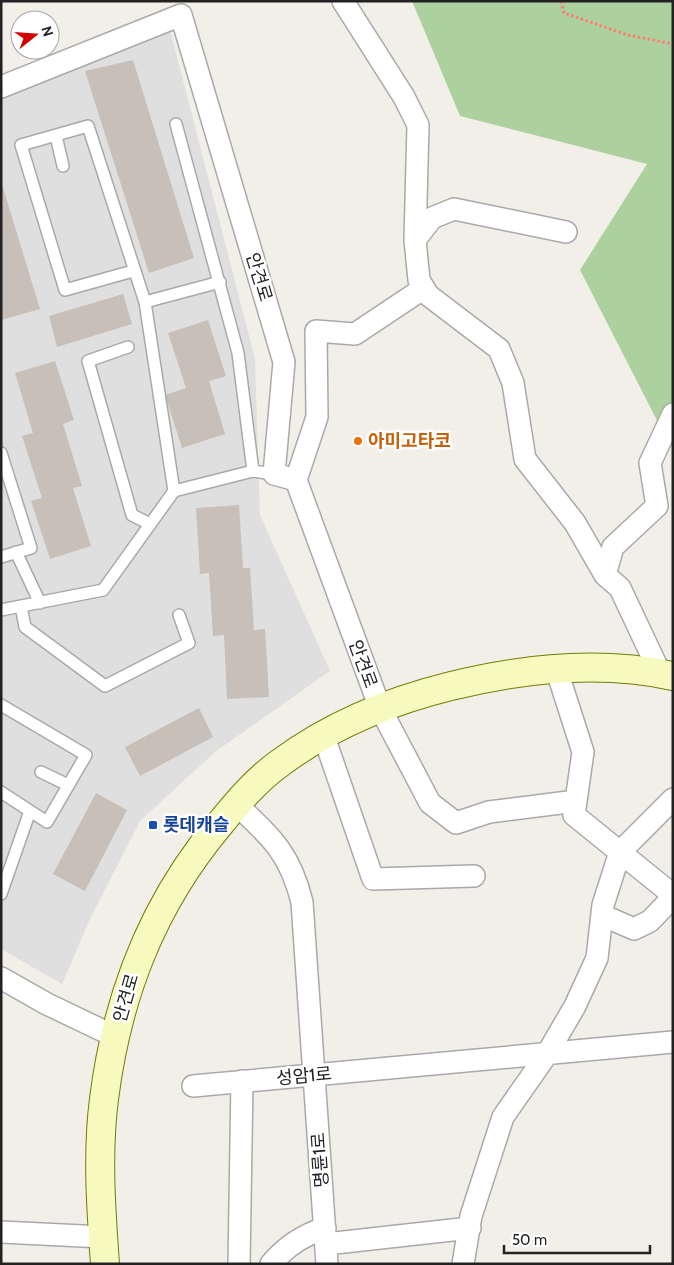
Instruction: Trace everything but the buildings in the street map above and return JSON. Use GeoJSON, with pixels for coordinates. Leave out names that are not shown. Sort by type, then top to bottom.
{"type":"FeatureCollection","features":[{"type":"Feature","properties":{"kind":"main road","name":"안견로"},"geometry":{"type":"LineString","coordinates":[[105,1264],[102,1126],[108,1071],[134,972],[160,911],[185,869],[236,804],[278,764],[323,734],[380,708],[427,692],[477,679],[522,671],[556,668],[622,668],[666,675]]}},
{"type":"Feature","properties":{"kind":"street"},"geometry":{"type":"LineString","coordinates":[[343,1],[404,97],[418,125],[415,240],[419,280],[428,296],[499,349],[513,383],[525,459],[574,523],[605,575],[620,588],[666,675]]}},
{"type":"Feature","properties":{"kind":"street","name":"안견로"},"geometry":{"type":"LineString","coordinates":[[1,87],[181,16],[284,362],[274,474]]}},
{"type":"Feature","properties":{"kind":"street"},"geometry":{"type":"LineString","coordinates":[[415,240],[432,218],[454,209],[566,232]]}},
{"type":"Feature","properties":{"kind":"street"},"geometry":{"type":"LineString","coordinates":[[274,474],[296,480],[317,417],[316,331],[356,334],[424,288]]}},
{"type":"Feature","properties":{"kind":"street"},"geometry":{"type":"LineString","coordinates":[[605,575],[613,547],[657,506],[650,463],[673,414]]}},
{"type":"Feature","properties":{"kind":"street","name":"안견로"},"geometry":{"type":"LineString","coordinates":[[296,480],[380,708]]}},
{"type":"Feature","properties":{"kind":"street"},"geometry":{"type":"LineString","coordinates":[[556,668],[583,752],[574,815],[673,896],[650,922],[634,930],[602,915]]}},
{"type":"Feature","properties":{"kind":"street"},"geometry":{"type":"LineString","coordinates":[[380,708],[430,803],[456,823],[489,812],[576,801]]}},
{"type":"Feature","properties":{"kind":"street"},"geometry":{"type":"LineString","coordinates":[[323,734],[372,879],[474,876]]}},
{"type":"Feature","properties":{"kind":"street"},"geometry":{"type":"LineString","coordinates":[[463,1264],[471,1216],[503,1117],[547,1054],[575,1006],[597,958],[603,905],[620,852],[673,799]]}},
{"type":"Feature","properties":{"kind":"street","name":"명륜1로"},"geometry":{"type":"LineString","coordinates":[[236,804],[281,849],[288,859],[302,902],[326,1245]]}},
{"type":"Feature","properties":{"kind":"street","name":"안견로"},"geometry":{"type":"LineString","coordinates":[[1,978],[47,1004],[116,1037]]}},
{"type":"Feature","properties":{"kind":"street","name":"성암1로"},"geometry":{"type":"LineString","coordinates":[[193,1086],[673,1042]]}},
{"type":"Feature","properties":{"kind":"street"},"geometry":{"type":"LineString","coordinates":[[239,1264],[242,1081]]}},
{"type":"Feature","properties":{"kind":"street"},"geometry":{"type":"LineString","coordinates":[[271,1264],[280,1252],[305,1235],[326,1245],[470,1228]]}},
{"type":"Feature","properties":{"kind":"street"},"geometry":{"type":"LineString","coordinates":[[1,1232],[103,1236]]}},
{"type":"Feature","properties":{"kind":"lane"},"geometry":{"type":"LineString","coordinates":[[176,124],[238,353],[253,470]]}},
{"type":"Feature","properties":{"kind":"lane"},"geometry":{"type":"LineString","coordinates":[[133,271],[65,290],[21,145],[88,126],[133,271],[145,302],[174,492]]}},
{"type":"Feature","properties":{"kind":"lane"},"geometry":{"type":"LineString","coordinates":[[56,136],[64,166]]}},
{"type":"Feature","properties":{"kind":"lane"},"geometry":{"type":"LineString","coordinates":[[145,302],[220,282]]}},
{"type":"Feature","properties":{"kind":"lane"},"geometry":{"type":"LineString","coordinates":[[128,348],[88,361],[132,515],[150,524]]}},
{"type":"Feature","properties":{"kind":"lane"},"geometry":{"type":"LineString","coordinates":[[1,453],[31,548],[1,557]]}},
{"type":"Feature","properties":{"kind":"lane"},"geometry":{"type":"LineString","coordinates":[[1,610],[103,590],[174,492],[253,470],[274,474]]}},
{"type":"Feature","properties":{"kind":"lane"},"geometry":{"type":"LineString","coordinates":[[16,552],[40,603]]}},
{"type":"Feature","properties":{"kind":"lane"},"geometry":{"type":"LineString","coordinates":[[21,606],[25,627],[106,686],[189,643],[179,616]]}},
{"type":"Feature","properties":{"kind":"lane"},"geometry":{"type":"LineString","coordinates":[[1,704],[86,756],[48,822],[1,792]]}},
{"type":"Feature","properties":{"kind":"lane"},"geometry":{"type":"LineString","coordinates":[[41,772],[68,785]]}},
{"type":"Feature","properties":{"kind":"lane"},"geometry":{"type":"LineString","coordinates":[[1,894],[30,810]]}},
{"type":"Feature","properties":{"kind":"path"},"geometry":{"type":"LineString","coordinates":[[561,1],[564,13],[628,35],[673,44]]}},
{"type":"Feature","properties":{"kind":"shaded area"},"geometry":{"type":"Polygon","coordinates":[[[168,22],[255,359],[260,515],[330,671],[215,752],[140,821],[91,917],[62,984],[1,949],[1,94],[168,22]]]}},
{"type":"Feature","properties":{"kind":"green space"},"geometry":{"type":"Polygon","coordinates":[[[412,1],[673,1],[673,437],[667,440],[580,270],[647,164],[460,116],[412,1]]]}},
{"type":"Feature","properties":{"kind":"place","name":"아미고타코"},"geometry":{"type":"Point","coordinates":[358,441]}},
{"type":"Feature","properties":{"kind":"place","name":"롯데캐슬"},"geometry":{"type":"Point","coordinates":[153,825]}}]}
